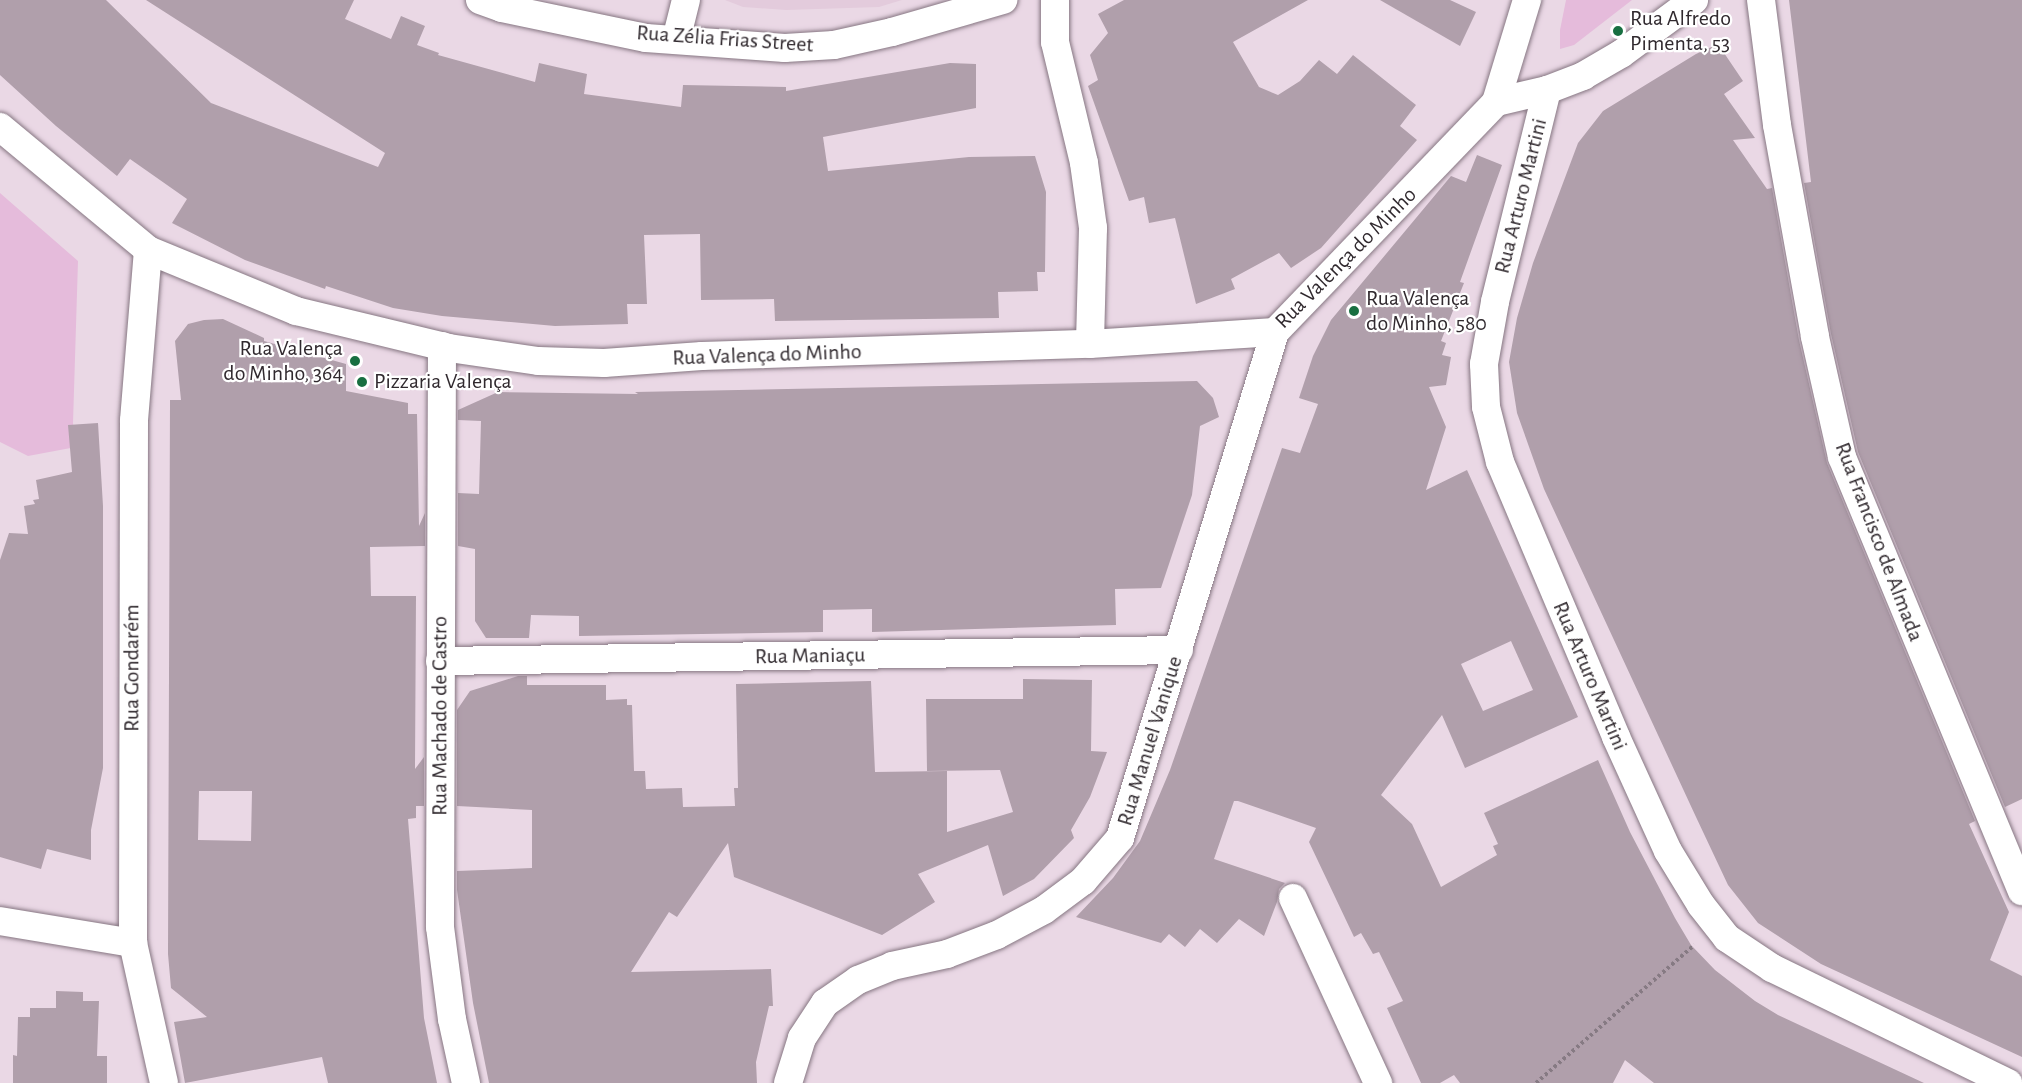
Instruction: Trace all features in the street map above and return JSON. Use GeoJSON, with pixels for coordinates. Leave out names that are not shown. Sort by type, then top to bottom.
{"type":"FeatureCollection","features":[{"type":"Feature","properties":{"kind":"street","name":"Rua Zélia Frias Street"},"geometry":{"type":"LineString","coordinates":[[480,0],[502,8],[646,38],[785,48],[834,45],[892,33],[1003,0]]}},
{"type":"Feature","properties":{"kind":"street"},"geometry":{"type":"LineString","coordinates":[[676,40],[686,0]]}},
{"type":"Feature","properties":{"kind":"street"},"geometry":{"type":"LineString","coordinates":[[1055,0],[1055,42],[1084,163],[1093,228],[1090,344]]}},
{"type":"Feature","properties":{"kind":"street"},"geometry":{"type":"LineString","coordinates":[[1496,102],[1527,0]]}},
{"type":"Feature","properties":{"kind":"street"},"geometry":{"type":"LineString","coordinates":[[1496,102],[1547,90],[1583,76],[1621,54],[1694,0]]}},
{"type":"Feature","properties":{"kind":"street","name":"Rua Francisco de Almada"},"geometry":{"type":"LineString","coordinates":[[1761,0],[1781,148],[1815,337],[1842,457],[2022,891]]}},
{"type":"Feature","properties":{"kind":"street","name":"Rua Arturo Martini"},"geometry":{"type":"LineString","coordinates":[[1547,90],[1496,302],[1484,364],[1486,407],[1500,462],[1616,737],[1668,851],[1701,905],[1727,938],[1772,968],[2008,1083]]}},
{"type":"Feature","properties":{"kind":"street","name":"Rua Valença do Minho"},"geometry":{"type":"LineString","coordinates":[[0,127],[148,250],[296,311],[442,346],[538,361],[604,363],[702,356],[1090,344],[1275,332],[1496,102]]}},
{"type":"Feature","properties":{"kind":"street","name":"Rua Gondarém"},"geometry":{"type":"LineString","coordinates":[[148,250],[134,421],[133,943],[164,1083]]}},
{"type":"Feature","properties":{"kind":"street","name":"Rua Manuel Vanique"},"geometry":{"type":"LineString","coordinates":[[788,1083],[802,1038],[825,1003],[858,980],[892,966],[947,954],[998,935],[1044,910],[1083,881],[1120,838],[1275,332]]}},
{"type":"Feature","properties":{"kind":"street","name":"Rua Machado de Castro"},"geometry":{"type":"LineString","coordinates":[[442,346],[440,927],[452,1019],[466,1083]]}},
{"type":"Feature","properties":{"kind":"street","name":"Rua Maniaçu"},"geometry":{"type":"LineString","coordinates":[[440,662],[1179,650]]}},
{"type":"Feature","properties":{"kind":"street"},"geometry":{"type":"LineString","coordinates":[[1293,898],[1378,1083]]}},
{"type":"Feature","properties":{"kind":"street"},"geometry":{"type":"LineString","coordinates":[[0,921],[133,943]]}},
{"type":"Feature","properties":{"kind":"path"},"geometry":{"type":"LineString","coordinates":[[1536,1083],[1717,925]]}},
{"type":"Feature","properties":{"kind":"shaded area"},"geometry":{"type":"Polygon","coordinates":[[[725,0],[902,0],[879,7],[786,10],[743,7],[725,0]]]}},
{"type":"Feature","properties":{"kind":"shaded area"},"geometry":{"type":"Polygon","coordinates":[[[1566,0],[1632,0],[1574,45],[1560,49],[1560,30],[1566,0]]]}},
{"type":"Feature","properties":{"kind":"shaded area"},"geometry":{"type":"Polygon","coordinates":[[[0,193],[78,261],[73,423],[76,447],[28,456],[0,442],[0,193]]]}},
{"type":"Feature","properties":{"kind":"building"},"geometry":{"type":"Polygon","coordinates":[[[0,0],[106,0],[211,103],[378,167],[385,153],[146,0],[354,0],[345,19],[391,39],[401,16],[425,26],[417,45],[439,53],[438,55],[535,82],[539,63],[587,74],[584,94],[681,107],[683,85],[786,87],[786,91],[950,63],[976,64],[976,108],[823,137],[828,171],[969,157],[1035,156],[1046,192],[1045,272],[1037,272],[1038,291],[998,292],[999,318],[775,321],[774,299],[701,300],[700,234],[644,235],[647,304],[627,304],[628,324],[555,326],[442,316],[393,308],[326,286],[325,289],[245,260],[172,223],[187,199],[130,159],[117,176],[56,126],[0,75],[0,0]]]}},
{"type":"Feature","properties":{"kind":"building"},"geometry":{"type":"Polygon","coordinates":[[[1124,0],[1308,0],[1233,42],[1259,87],[1278,95],[1300,81],[1319,60],[1337,74],[1353,55],[1416,105],[1400,126],[1417,140],[1321,248],[1291,268],[1279,253],[1231,279],[1235,289],[1196,304],[1175,218],[1149,223],[1144,197],[1129,201],[1088,86],[1098,80],[1090,55],[1108,33],[1098,14],[1124,0]]]}},
{"type":"Feature","properties":{"kind":"building"},"geometry":{"type":"Polygon","coordinates":[[[1380,0],[1450,0],[1476,12],[1460,46],[1380,0]]]}},
{"type":"Feature","properties":{"kind":"building"},"geometry":{"type":"Polygon","coordinates":[[[1789,0],[2022,0],[2022,799],[2005,807],[1858,452],[1831,334],[1804,183],[1811,182],[1789,0]]]}},
{"type":"Feature","properties":{"kind":"building"},"geometry":{"type":"Polygon","coordinates":[[[1718,44],[1743,81],[1724,94],[1755,138],[1733,140],[1767,189],[1772,188],[1799,340],[1827,463],[1975,821],[1969,824],[2009,912],[1990,960],[2022,976],[2022,1057],[1821,964],[1758,923],[1728,885],[1544,489],[1517,413],[1509,362],[1517,318],[1533,263],[1578,143],[1603,111],[1696,54],[1718,44]]]}},
{"type":"Feature","properties":{"kind":"building"},"geometry":{"type":"Polygon","coordinates":[[[1477,155],[1502,165],[1460,282],[1464,283],[1441,341],[1446,343],[1442,355],[1451,357],[1446,385],[1429,387],[1446,427],[1426,490],[1467,470],[1578,717],[1465,768],[1442,715],[1381,795],[1412,824],[1441,887],[1497,855],[1493,846],[1498,844],[1484,813],[1598,760],[1630,832],[1675,918],[1691,945],[1715,970],[1755,1001],[1778,1015],[1924,1083],[1654,1083],[1625,1060],[1613,1083],[1460,1083],[1454,1075],[1440,1083],[1421,1083],[1387,1008],[1403,1001],[1379,952],[1373,954],[1361,933],[1354,937],[1309,842],[1316,828],[1238,801],[1234,801],[1214,859],[1285,883],[1279,889],[1277,902],[1264,936],[1239,919],[1217,943],[1200,929],[1185,947],[1169,934],[1161,943],[1076,917],[1113,878],[1140,841],[1170,770],[1282,448],[1300,453],[1318,404],[1299,398],[1313,356],[1331,320],[1451,176],[1466,182],[1477,155]],[[1511,641],[1461,664],[1483,711],[1533,690],[1511,641]]]}},
{"type":"Feature","properties":{"kind":"building"},"geometry":{"type":"Polygon","coordinates":[[[223,319],[264,338],[264,341],[346,364],[346,391],[408,403],[408,414],[417,414],[419,526],[425,513],[425,546],[370,547],[371,596],[416,596],[415,769],[424,757],[424,806],[416,806],[416,818],[408,819],[424,1018],[437,1083],[328,1083],[322,1057],[185,1083],[174,1022],[207,1017],[171,988],[168,954],[170,400],[181,400],[175,341],[188,324],[223,319]],[[199,791],[198,840],[251,841],[252,791],[199,791]]]}},
{"type":"Feature","properties":{"kind":"building"},"geometry":{"type":"Polygon","coordinates":[[[1197,381],[1213,398],[1219,417],[1200,426],[1192,495],[1161,588],[1115,589],[1116,625],[872,632],[872,609],[823,610],[823,632],[579,636],[579,616],[531,615],[529,638],[486,638],[475,621],[475,549],[458,546],[458,493],[479,494],[481,421],[458,420],[458,410],[498,392],[638,394],[635,392],[1197,381]]]}},
{"type":"Feature","properties":{"kind":"building"},"geometry":{"type":"Polygon","coordinates":[[[98,423],[103,506],[103,768],[91,830],[91,860],[47,849],[41,869],[0,857],[0,560],[9,533],[28,534],[24,506],[35,504],[33,500],[39,499],[36,480],[72,472],[68,425],[98,423]]]}},
{"type":"Feature","properties":{"kind":"building"},"geometry":{"type":"Polygon","coordinates":[[[518,676],[527,676],[527,685],[606,685],[606,700],[627,699],[627,705],[632,705],[634,771],[645,771],[646,789],[682,788],[683,807],[735,806],[734,788],[738,788],[736,684],[871,681],[875,772],[947,771],[947,832],[1013,812],[1000,770],[927,771],[926,699],[1023,699],[1023,679],[1092,680],[1091,751],[1107,752],[1090,797],[1071,830],[1074,838],[1034,879],[1003,896],[988,845],[918,874],[935,902],[882,935],[734,877],[728,843],[677,917],[669,912],[631,972],[771,969],[773,1006],[769,1006],[756,1062],[757,1083],[489,1083],[473,1003],[457,890],[457,871],[532,868],[532,810],[457,806],[457,710],[470,691],[518,676]]]}},
{"type":"Feature","properties":{"kind":"building"},"geometry":{"type":"Polygon","coordinates":[[[56,991],[83,992],[83,1001],[99,1001],[97,1056],[107,1056],[107,1083],[13,1083],[13,1055],[17,1056],[18,1017],[30,1017],[30,1008],[56,1008],[56,991]]]}},
{"type":"Feature","properties":{"kind":"place","name":"Rua Alfredo Pimenta, 53"},"geometry":{"type":"Point","coordinates":[1618,31]}},
{"type":"Feature","properties":{"kind":"place","name":"Rua Valença do Minho, 580"},"geometry":{"type":"Point","coordinates":[1354,311]}},
{"type":"Feature","properties":{"kind":"place","name":"Rua Valença do Minho, 364"},"geometry":{"type":"Point","coordinates":[355,361]}},
{"type":"Feature","properties":{"kind":"place","name":"Pizzaria Valença"},"geometry":{"type":"Point","coordinates":[362,382]}}]}
